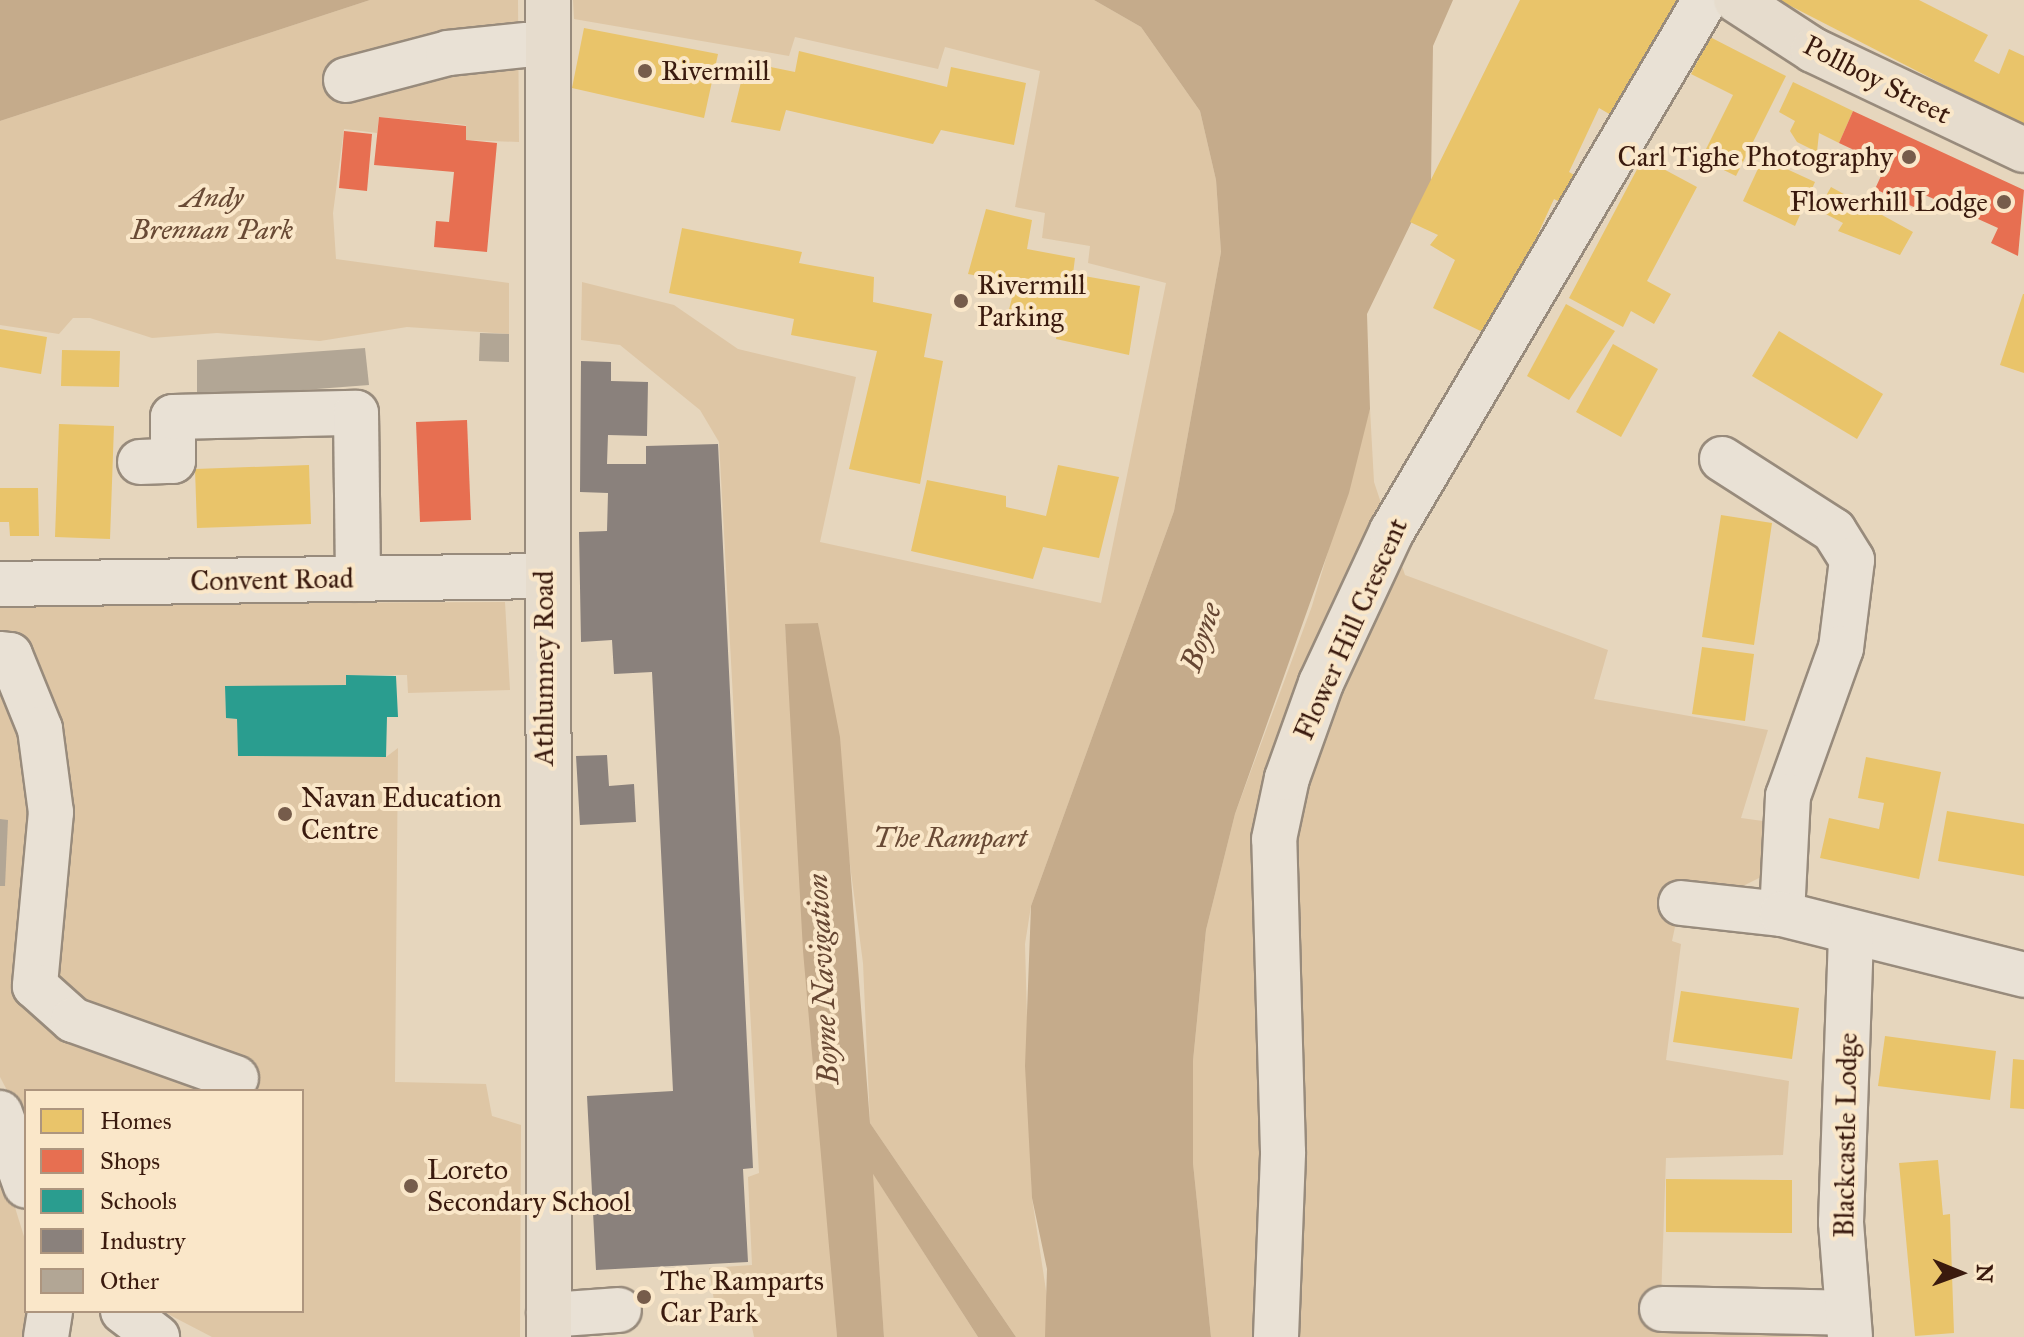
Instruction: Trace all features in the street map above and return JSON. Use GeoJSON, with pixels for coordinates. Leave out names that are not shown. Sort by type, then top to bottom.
{"type":"FeatureCollection","features":[{"type":"Feature","properties":{"kind":"main road","name":"Pollboy Street"},"geometry":{"type":"LineString","coordinates":[[1736,0],[1813,50],[2024,150]]}},
{"type":"Feature","properties":{"kind":"main road","name":"Athlumney Road"},"geometry":{"type":"LineString","coordinates":[[541,18],[550,273],[545,576],[549,1326]]}},
{"type":"Feature","properties":{"kind":"street","name":"Flower Hill Crescent"},"geometry":{"type":"LineString","coordinates":[[1276,1337],[1283,1152],[1274,839],[1287,778],[1321,683],[1392,531],[1705,0]]}},
{"type":"Feature","properties":{"kind":"street"},"geometry":{"type":"LineString","coordinates":[[346,80],[448,53],[541,18]]}},
{"type":"Feature","properties":{"kind":"street"},"geometry":{"type":"LineString","coordinates":[[140,462],[173,461],[173,417],[356,413],[358,579]]}},
{"type":"Feature","properties":{"kind":"street"},"geometry":{"type":"LineString","coordinates":[[1722,459],[1834,531],[1852,560],[1841,648],[1788,796],[1782,914]]}},
{"type":"Feature","properties":{"kind":"street","name":"Convent Road"},"geometry":{"type":"LineString","coordinates":[[0,584],[545,576]]}},
{"type":"Feature","properties":{"kind":"street"},"geometry":{"type":"LineString","coordinates":[[0,654],[10,655],[40,729],[51,812],[35,986],[73,1020],[236,1078]]}},
{"type":"Feature","properties":{"kind":"street"},"geometry":{"type":"LineString","coordinates":[[1681,903],[1782,914],[2024,975]]}},
{"type":"Feature","properties":{"kind":"street","name":"Blackcastle Lodge"},"geometry":{"type":"LineString","coordinates":[[1849,1325],[1841,1222],[1851,933]]}},
{"type":"Feature","properties":{"kind":"street"},"geometry":{"type":"LineString","coordinates":[[0,1113],[24,1180]]}},
{"type":"Feature","properties":{"kind":"street"},"geometry":{"type":"LineString","coordinates":[[1662,1309],[1849,1325]]}},
{"type":"Feature","properties":{"kind":"street"},"geometry":{"type":"LineString","coordinates":[[549,1326],[619,1310]]}},
{"type":"Feature","properties":{"kind":"street"},"geometry":{"type":"LineString","coordinates":[[46,1337],[50,1313]]}},
{"type":"Feature","properties":{"kind":"street"},"geometry":{"type":"LineString","coordinates":[[126,1313],[157,1337]]}},
{"type":"Feature","properties":{"kind":"green space","name":"Andy Brennan Park"},"geometry":{"type":"Polygon","coordinates":[[[370,0],[518,0],[519,142],[466,140],[466,125],[379,117],[377,133],[344,129],[333,213],[336,259],[509,283],[509,334],[407,327],[320,341],[217,333],[152,338],[90,318],[73,318],[59,334],[0,325],[0,121],[370,0]]]}},
{"type":"Feature","properties":{"kind":"green space","name":"The Rampart"},"geometry":{"type":"Polygon","coordinates":[[[573,0],[1094,0],[1141,27],[1200,111],[1216,180],[1221,252],[1174,511],[1031,906],[1025,944],[1032,1198],[1050,1317],[1045,1337],[1016,1337],[870,1123],[863,963],[818,623],[785,625],[837,1337],[754,1337],[750,1317],[717,1320],[709,1268],[752,1265],[748,1177],[759,1173],[719,442],[700,410],[620,345],[581,340],[582,282],[674,305],[738,349],[856,377],[820,542],[1101,603],[1166,283],[1088,263],[1090,246],[1042,238],[1045,213],[1015,207],[1040,71],[945,47],[938,69],[795,37],[789,56],[574,19],[573,0]]]}},
{"type":"Feature","properties":{"kind":"green space"},"geometry":{"type":"Polygon","coordinates":[[[1370,409],[1374,482],[1405,575],[1608,650],[1594,699],[1768,730],[1741,818],[1770,822],[1763,876],[1741,887],[1685,880],[1672,941],[1681,944],[1666,1060],[1789,1081],[1783,1155],[1666,1158],[1660,1329],[1827,1331],[1831,1337],[1211,1337],[1193,1163],[1193,1061],[1206,930],[1235,814],[1312,606],[1370,409]]]}},
{"type":"Feature","properties":{"kind":"green space"},"geometry":{"type":"Polygon","coordinates":[[[505,602],[510,690],[408,693],[407,675],[347,675],[346,685],[225,687],[226,718],[237,719],[239,756],[386,757],[398,748],[395,1082],[486,1084],[492,1116],[521,1125],[520,1337],[212,1337],[166,1313],[304,1313],[304,1089],[24,1089],[24,1122],[0,1077],[0,604],[505,602]]]}},
{"type":"Feature","properties":{"kind":"green space"},"geometry":{"type":"Polygon","coordinates":[[[0,1159],[24,1237],[24,1313],[31,1313],[33,1337],[0,1337],[0,1159]]]}},
{"type":"Feature","properties":{"kind":"green space"},"geometry":{"type":"Polygon","coordinates":[[[872,1172],[978,1337],[884,1337],[872,1172]]]}},
{"type":"Feature","properties":{"kind":"water"},"geometry":{"type":"Polygon","coordinates":[[[0,0],[370,0],[0,121],[0,0]]]}},
{"type":"Feature","properties":{"kind":"water","name":"Boyne"},"geometry":{"type":"Polygon","coordinates":[[[1094,0],[1453,0],[1433,46],[1431,182],[1367,314],[1370,409],[1349,493],[1235,814],[1206,930],[1193,1061],[1193,1163],[1211,1337],[1045,1337],[1047,1269],[1032,1198],[1025,1066],[1031,906],[1174,511],[1221,252],[1216,180],[1200,111],[1141,27],[1094,0]]]}},
{"type":"Feature","properties":{"kind":"water","name":"Boyne Navigation"},"geometry":{"type":"Polygon","coordinates":[[[818,623],[840,737],[870,1123],[1016,1337],[978,1337],[873,1174],[884,1337],[837,1337],[803,951],[785,624],[818,623]]]}},
{"type":"Feature","properties":{"kind":"building: Homes"},"geometry":{"type":"Polygon","coordinates":[[[1520,0],[1685,0],[1631,97],[1624,92],[1611,115],[1599,108],[1569,172],[1581,179],[1568,206],[1554,199],[1491,336],[1433,308],[1455,260],[1430,245],[1438,235],[1410,222],[1520,0]]]}},
{"type":"Feature","properties":{"kind":"building: Homes"},"geometry":{"type":"Polygon","coordinates":[[[1779,0],[1919,0],[1988,35],[1974,61],[1999,74],[2009,49],[2024,56],[2024,126],[1779,0]]]}},
{"type":"Feature","properties":{"kind":"building: Homes","name":"Rivermill"},"geometry":{"type":"Polygon","coordinates":[[[584,28],[718,54],[704,118],[572,88],[584,28]]]}},
{"type":"Feature","properties":{"kind":"building: Homes"},"geometry":{"type":"Polygon","coordinates":[[[1710,37],[1786,76],[1736,176],[1701,159],[1733,95],[1691,74],[1710,37]]]}},
{"type":"Feature","properties":{"kind":"building: Homes"},"geometry":{"type":"Polygon","coordinates":[[[799,51],[947,87],[951,67],[1026,83],[1014,145],[941,130],[933,144],[786,110],[780,131],[731,122],[746,62],[795,72],[799,51]]]}},
{"type":"Feature","properties":{"kind":"building: Homes"},"geometry":{"type":"Polygon","coordinates":[[[1793,82],[1853,111],[1839,143],[1819,133],[1817,152],[1797,142],[1790,131],[1795,121],[1779,112],[1793,82]]]}},
{"type":"Feature","properties":{"kind":"building: Homes"},"geometry":{"type":"Polygon","coordinates":[[[1643,158],[1697,187],[1647,281],[1671,294],[1654,324],[1631,311],[1623,327],[1569,298],[1643,158]]]}},
{"type":"Feature","properties":{"kind":"building: Homes"},"geometry":{"type":"Polygon","coordinates":[[[1763,158],[1815,182],[1795,226],[1743,201],[1763,158]]]}},
{"type":"Feature","properties":{"kind":"building: Homes"},"geometry":{"type":"Polygon","coordinates":[[[1831,187],[1913,232],[1900,255],[1838,231],[1843,223],[1818,210],[1831,187]]]}},
{"type":"Feature","properties":{"kind":"building: Homes"},"geometry":{"type":"Polygon","coordinates":[[[986,209],[1032,220],[1027,249],[1075,258],[1073,274],[1140,286],[1129,355],[1056,339],[1060,321],[1008,313],[1016,283],[968,274],[986,209]]]}},
{"type":"Feature","properties":{"kind":"building: Homes"},"geometry":{"type":"Polygon","coordinates":[[[682,228],[802,252],[799,263],[874,277],[873,302],[932,314],[924,357],[943,361],[920,484],[849,469],[877,351],[791,335],[794,319],[669,293],[682,228]]]}},
{"type":"Feature","properties":{"kind":"building: Homes"},"geometry":{"type":"Polygon","coordinates":[[[2024,294],[2024,373],[2000,365],[2024,294]]]}},
{"type":"Feature","properties":{"kind":"building: Homes"},"geometry":{"type":"Polygon","coordinates":[[[1566,304],[1615,331],[1569,400],[1527,376],[1566,304]]]}},
{"type":"Feature","properties":{"kind":"building: Homes"},"geometry":{"type":"Polygon","coordinates":[[[0,329],[47,337],[41,374],[0,367],[0,329]]]}},
{"type":"Feature","properties":{"kind":"building: Homes"},"geometry":{"type":"Polygon","coordinates":[[[1779,331],[1883,394],[1857,439],[1752,376],[1779,331]]]}},
{"type":"Feature","properties":{"kind":"building: Homes"},"geometry":{"type":"Polygon","coordinates":[[[1613,344],[1658,369],[1621,437],[1576,412],[1613,344]]]}},
{"type":"Feature","properties":{"kind":"building: Homes"},"geometry":{"type":"Polygon","coordinates":[[[62,350],[120,351],[119,387],[61,386],[62,350]]]}},
{"type":"Feature","properties":{"kind":"building: Homes"},"geometry":{"type":"Polygon","coordinates":[[[59,424],[114,426],[110,539],[55,537],[59,424]]]}},
{"type":"Feature","properties":{"kind":"building: Homes"},"geometry":{"type":"Polygon","coordinates":[[[309,465],[311,524],[197,528],[195,469],[309,465]]]}},
{"type":"Feature","properties":{"kind":"building: Homes"},"geometry":{"type":"Polygon","coordinates":[[[1058,465],[1119,477],[1099,558],[1043,547],[1033,579],[911,551],[927,480],[1006,496],[1006,507],[1046,516],[1058,465]]]}},
{"type":"Feature","properties":{"kind":"building: Homes"},"geometry":{"type":"Polygon","coordinates":[[[0,488],[38,488],[39,536],[10,536],[9,522],[0,522],[0,488]]]}},
{"type":"Feature","properties":{"kind":"building: Homes"},"geometry":{"type":"Polygon","coordinates":[[[1721,515],[1772,523],[1754,645],[1702,637],[1721,515]]]}},
{"type":"Feature","properties":{"kind":"building: Homes"},"geometry":{"type":"Polygon","coordinates":[[[1702,647],[1754,654],[1745,721],[1692,714],[1702,647]]]}},
{"type":"Feature","properties":{"kind":"building: Homes"},"geometry":{"type":"Polygon","coordinates":[[[1866,757],[1941,772],[1919,879],[1820,858],[1829,818],[1879,829],[1884,803],[1858,798],[1866,757]]]}},
{"type":"Feature","properties":{"kind":"building: Homes"},"geometry":{"type":"Polygon","coordinates":[[[1947,811],[2024,824],[2024,876],[1938,861],[1947,811]]]}},
{"type":"Feature","properties":{"kind":"building: Homes"},"geometry":{"type":"Polygon","coordinates":[[[1681,991],[1799,1008],[1792,1059],[1673,1042],[1681,991]]]}},
{"type":"Feature","properties":{"kind":"building: Homes"},"geometry":{"type":"Polygon","coordinates":[[[1885,1036],[1996,1051],[1990,1100],[1878,1086],[1885,1036]]]}},
{"type":"Feature","properties":{"kind":"building: Homes"},"geometry":{"type":"Polygon","coordinates":[[[2013,1059],[2024,1060],[2024,1109],[2010,1108],[2013,1059]]]}},
{"type":"Feature","properties":{"kind":"building: Homes"},"geometry":{"type":"Polygon","coordinates":[[[1938,1160],[1943,1215],[1950,1214],[1954,1333],[1915,1336],[1899,1163],[1938,1160]]]}},
{"type":"Feature","properties":{"kind":"building: Homes"},"geometry":{"type":"Polygon","coordinates":[[[1666,1179],[1792,1180],[1792,1233],[1666,1232],[1666,1179]]]}},
{"type":"Feature","properties":{"kind":"building: Shops"},"geometry":{"type":"Polygon","coordinates":[[[1853,111],[2024,190],[2018,256],[1991,243],[1998,228],[1925,195],[1918,209],[1875,189],[1886,165],[1839,143],[1853,111]]]}},
{"type":"Feature","properties":{"kind":"building: Shops"},"geometry":{"type":"Polygon","coordinates":[[[379,117],[466,126],[466,140],[497,143],[487,252],[434,247],[436,221],[449,222],[454,172],[374,165],[379,117]]]}},
{"type":"Feature","properties":{"kind":"building: Shops"},"geometry":{"type":"Polygon","coordinates":[[[344,131],[372,134],[367,191],[339,188],[344,131]]]}},
{"type":"Feature","properties":{"kind":"building: Shops"},"geometry":{"type":"Polygon","coordinates":[[[467,420],[471,520],[420,522],[416,422],[467,420]]]}},
{"type":"Feature","properties":{"kind":"building: Schools","name":"Navan Education Centre"},"geometry":{"type":"Polygon","coordinates":[[[346,675],[396,676],[398,717],[387,717],[386,757],[238,756],[237,719],[226,718],[225,686],[346,685],[346,675]]]}},
{"type":"Feature","properties":{"kind":"building: Industry"},"geometry":{"type":"Polygon","coordinates":[[[581,361],[611,362],[611,381],[648,382],[647,436],[608,435],[607,464],[646,464],[646,446],[718,444],[753,1168],[743,1169],[748,1262],[596,1270],[587,1096],[673,1091],[652,672],[614,674],[612,640],[581,642],[579,532],[607,531],[608,493],[580,492],[581,361]]]}},
{"type":"Feature","properties":{"kind":"building: Industry"},"geometry":{"type":"Polygon","coordinates":[[[607,755],[609,786],[634,784],[636,822],[580,825],[576,756],[607,755]]]}},
{"type":"Feature","properties":{"kind":"building: Other"},"geometry":{"type":"Polygon","coordinates":[[[480,333],[509,334],[509,362],[479,361],[480,333]]]}},
{"type":"Feature","properties":{"kind":"building: Other"},"geometry":{"type":"Polygon","coordinates":[[[365,348],[369,385],[197,398],[197,360],[365,348]]]}},
{"type":"Feature","properties":{"kind":"building: Other"},"geometry":{"type":"Polygon","coordinates":[[[0,819],[8,820],[5,886],[0,886],[0,819]]]}},
{"type":"Feature","properties":{"kind":"place","name":"Rivermill"},"geometry":{"type":"Point","coordinates":[645,71]}},
{"type":"Feature","properties":{"kind":"place","name":"Carl Tighe Photography"},"geometry":{"type":"Point","coordinates":[1909,157]}},
{"type":"Feature","properties":{"kind":"place","name":"Flowerhill Lodge"},"geometry":{"type":"Point","coordinates":[2004,202]}},
{"type":"Feature","properties":{"kind":"place","name":"Rivermill Parking"},"geometry":{"type":"Point","coordinates":[961,301]}},
{"type":"Feature","properties":{"kind":"place","name":"Navan Education Centre"},"geometry":{"type":"Point","coordinates":[285,814]}},
{"type":"Feature","properties":{"kind":"place","name":"Loreto Secondary School"},"geometry":{"type":"Point","coordinates":[411,1186]}},
{"type":"Feature","properties":{"kind":"place","name":"The Ramparts Car Park"},"geometry":{"type":"Point","coordinates":[644,1297]}}]}
